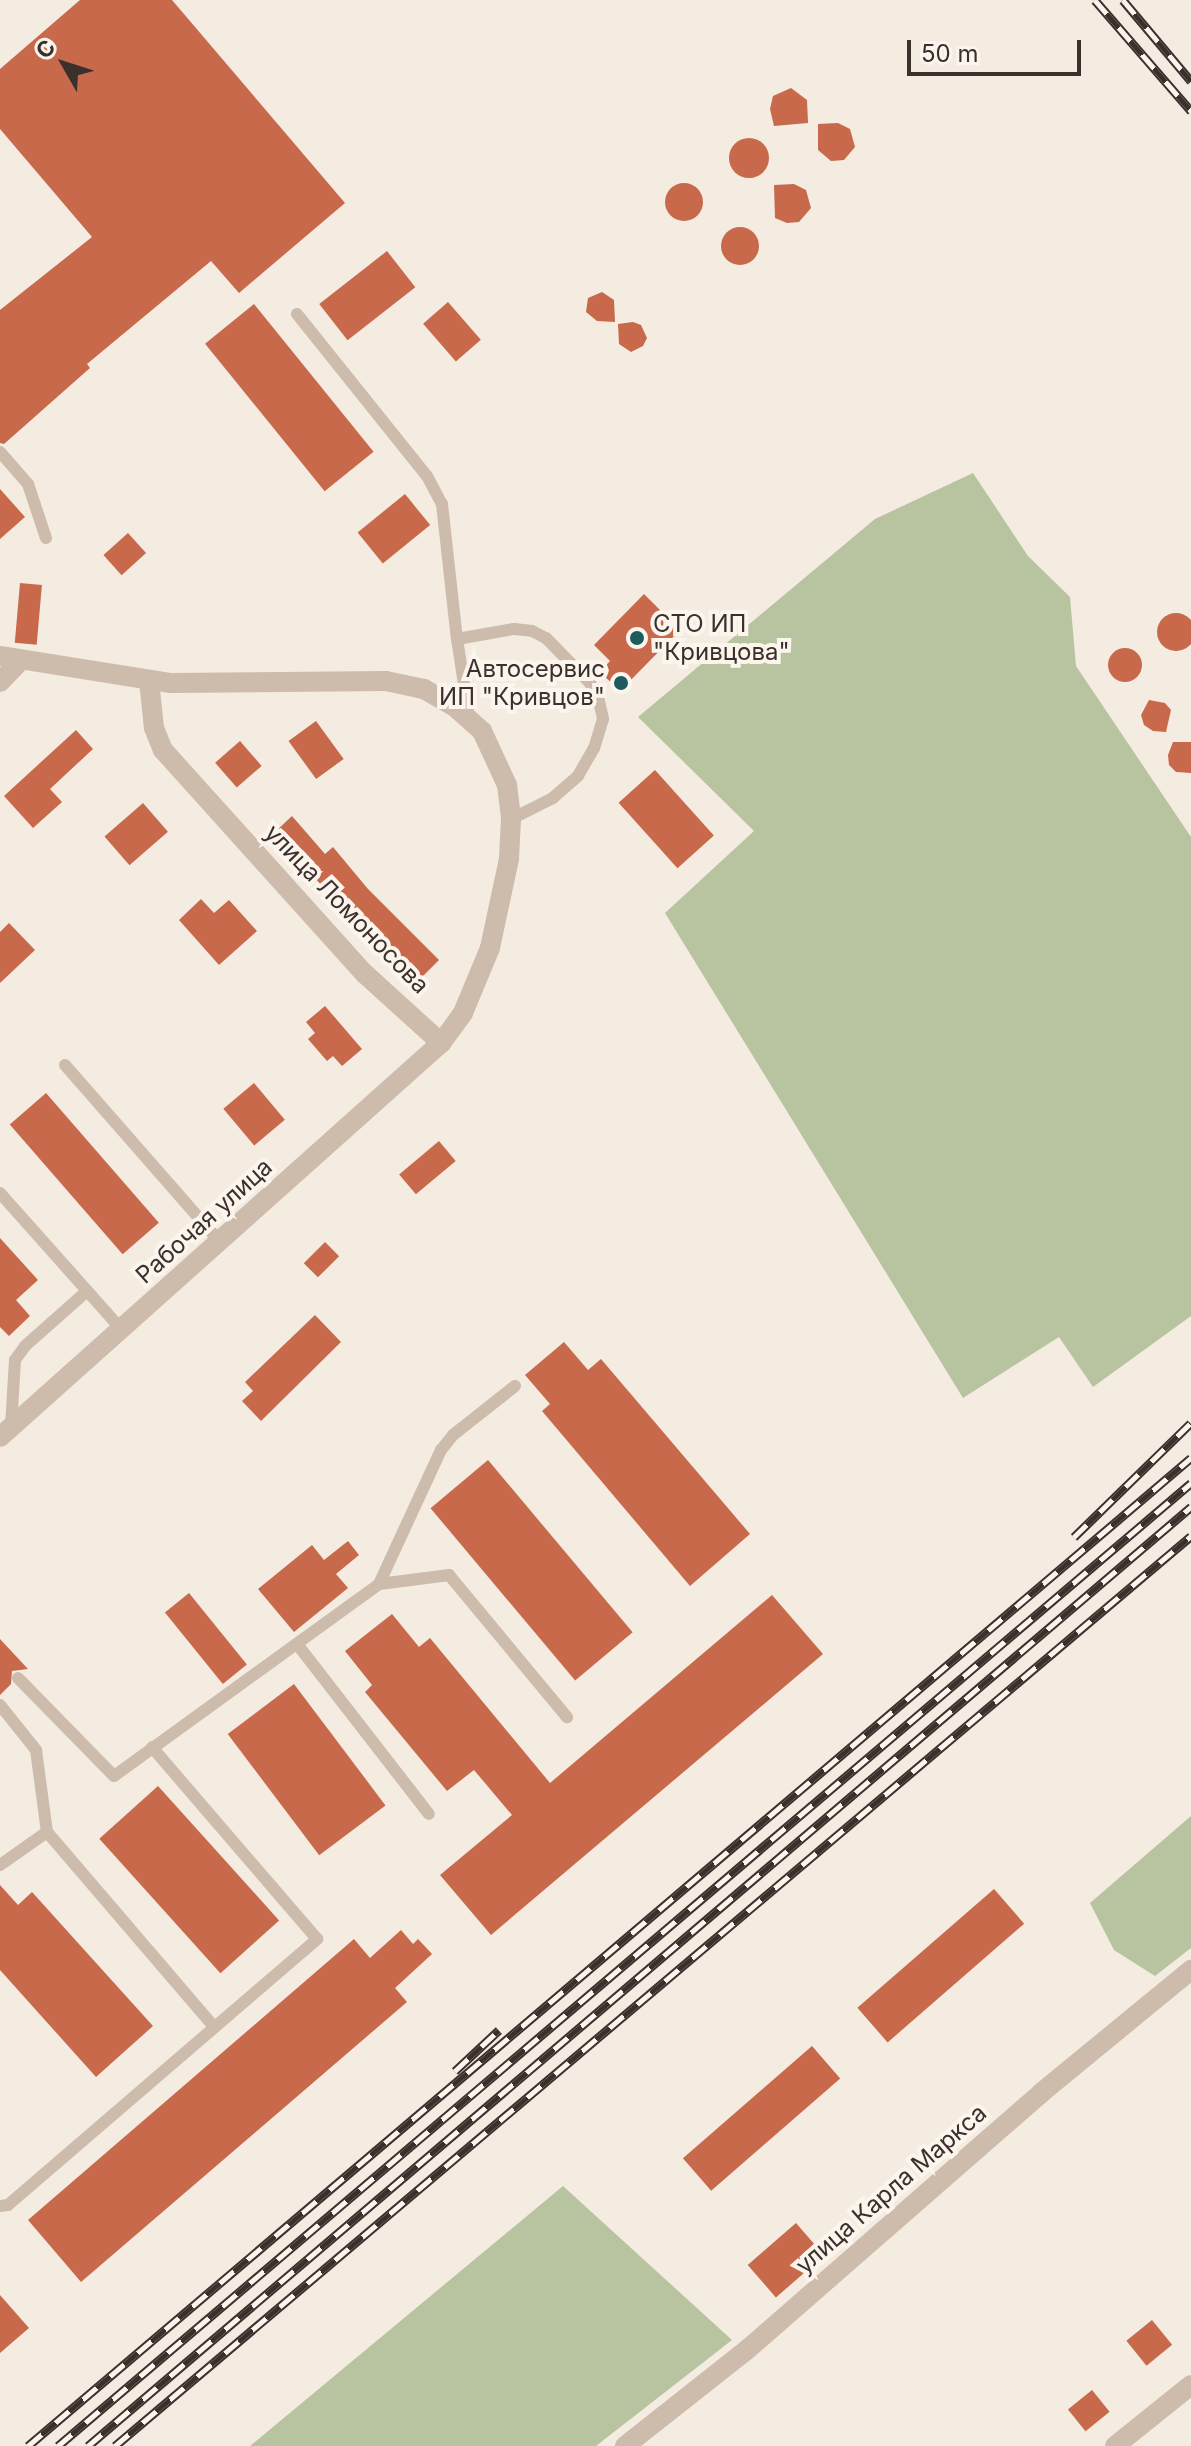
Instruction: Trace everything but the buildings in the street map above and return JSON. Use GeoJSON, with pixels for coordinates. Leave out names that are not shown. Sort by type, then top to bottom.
{"type":"FeatureCollection","features":[{"type":"Feature","properties":{"kind":"street"},"geometry":{"type":"LineString","coordinates":[[0,682],[10,658],[149,680],[386,681],[424,689],[454,706],[482,731],[502,772],[511,819],[509,859],[490,948],[463,1013],[441,1043]]}},
{"type":"Feature","properties":{"kind":"street","name":"улица Ломоносова"},"geometry":{"type":"LineString","coordinates":[[149,680],[154,728],[163,750],[365,974],[441,1043]]}},
{"type":"Feature","properties":{"kind":"street","name":"Рабочая улица"},"geometry":{"type":"LineString","coordinates":[[5,1432],[441,1043]]}},
{"type":"Feature","properties":{"kind":"street","name":"улица Карла Маркса"},"geometry":{"type":"LineString","coordinates":[[625,2446],[749,2348],[1052,2083],[1191,1970]]}},
{"type":"Feature","properties":{"kind":"street"},"geometry":{"type":"LineString","coordinates":[[1115,2446],[1191,2385]]}},
{"type":"Feature","properties":{"kind":"lane"},"geometry":{"type":"LineString","coordinates":[[297,314],[427,476],[442,504],[469,720]]}},
{"type":"Feature","properties":{"kind":"lane"},"geometry":{"type":"LineString","coordinates":[[0,452],[28,484],[46,538]]}},
{"type":"Feature","properties":{"kind":"lane"},"geometry":{"type":"LineString","coordinates":[[457,639],[514,629],[532,631],[546,638],[590,683],[599,701],[603,719],[594,748],[578,776],[553,798],[511,819]]}},
{"type":"Feature","properties":{"kind":"lane"},"geometry":{"type":"LineString","coordinates":[[65,1065],[220,1242]]}},
{"type":"Feature","properties":{"kind":"lane"},"geometry":{"type":"LineString","coordinates":[[0,1193],[121,1329]]}},
{"type":"Feature","properties":{"kind":"lane"},"geometry":{"type":"LineString","coordinates":[[5,1432],[15,1360],[25,1346],[87,1291]]}},
{"type":"Feature","properties":{"kind":"lane"},"geometry":{"type":"LineString","coordinates":[[379,1584],[441,1450],[453,1435],[515,1386]]}},
{"type":"Feature","properties":{"kind":"lane"},"geometry":{"type":"LineString","coordinates":[[18,1678],[114,1776],[379,1584],[449,1575],[567,1717]]}},
{"type":"Feature","properties":{"kind":"lane"},"geometry":{"type":"LineString","coordinates":[[297,1644],[429,1814]]}},
{"type":"Feature","properties":{"kind":"lane"},"geometry":{"type":"LineString","coordinates":[[0,1705],[36,1750],[47,1832],[214,2027]]}},
{"type":"Feature","properties":{"kind":"lane"},"geometry":{"type":"LineString","coordinates":[[0,2206],[8,2205],[317,1939],[152,1747]]}},
{"type":"Feature","properties":{"kind":"lane"},"geometry":{"type":"LineString","coordinates":[[0,1865],[47,1832]]}},
{"type":"Feature","properties":{"kind":"green space"},"geometry":{"type":"Polygon","coordinates":[[[973,473],[1028,556],[1070,597],[1076,666],[1191,837],[1191,1316],[1093,1387],[1059,1337],[963,1398],[665,913],[754,831],[638,717],[875,519],[973,473]]]}},
{"type":"Feature","properties":{"kind":"green space"},"geometry":{"type":"Polygon","coordinates":[[[1191,1816],[1191,1948],[1155,1976],[1114,1950],[1090,1903],[1191,1816]]]}},
{"type":"Feature","properties":{"kind":"green space"},"geometry":{"type":"Polygon","coordinates":[[[563,2186],[732,2340],[596,2446],[250,2446],[563,2186]]]}},
{"type":"Feature","properties":{"kind":"railway"},"geometry":{"type":"LineString","coordinates":[[1095,0],[1191,111]]}},
{"type":"Feature","properties":{"kind":"railway"},"geometry":{"type":"LineString","coordinates":[[1123,0],[1191,81]]}},
{"type":"Feature","properties":{"kind":"railway"},"geometry":{"type":"LineString","coordinates":[[1074,1537],[1191,1423]]}},
{"type":"Feature","properties":{"kind":"railway"},"geometry":{"type":"LineString","coordinates":[[28,2446],[1191,1458]]}},
{"type":"Feature","properties":{"kind":"railway"},"geometry":{"type":"LineString","coordinates":[[58,2446],[1191,1483]]}},
{"type":"Feature","properties":{"kind":"railway"},"geometry":{"type":"LineString","coordinates":[[88,2446],[1191,1507]]}},
{"type":"Feature","properties":{"kind":"railway"},"geometry":{"type":"LineString","coordinates":[[115,2446],[1191,1536]]}},
{"type":"Feature","properties":{"kind":"railway"},"geometry":{"type":"LineString","coordinates":[[455,2071],[499,2030]]}},
{"type":"Feature","properties":{"kind":"place","name":"СТО ИП \"Кривцова\""},"geometry":{"type":"Point","coordinates":[637,638]}},
{"type":"Feature","properties":{"kind":"place","name":"Автосервис ИП \"Кривцов\""},"geometry":{"type":"Point","coordinates":[621,683]}}]}
